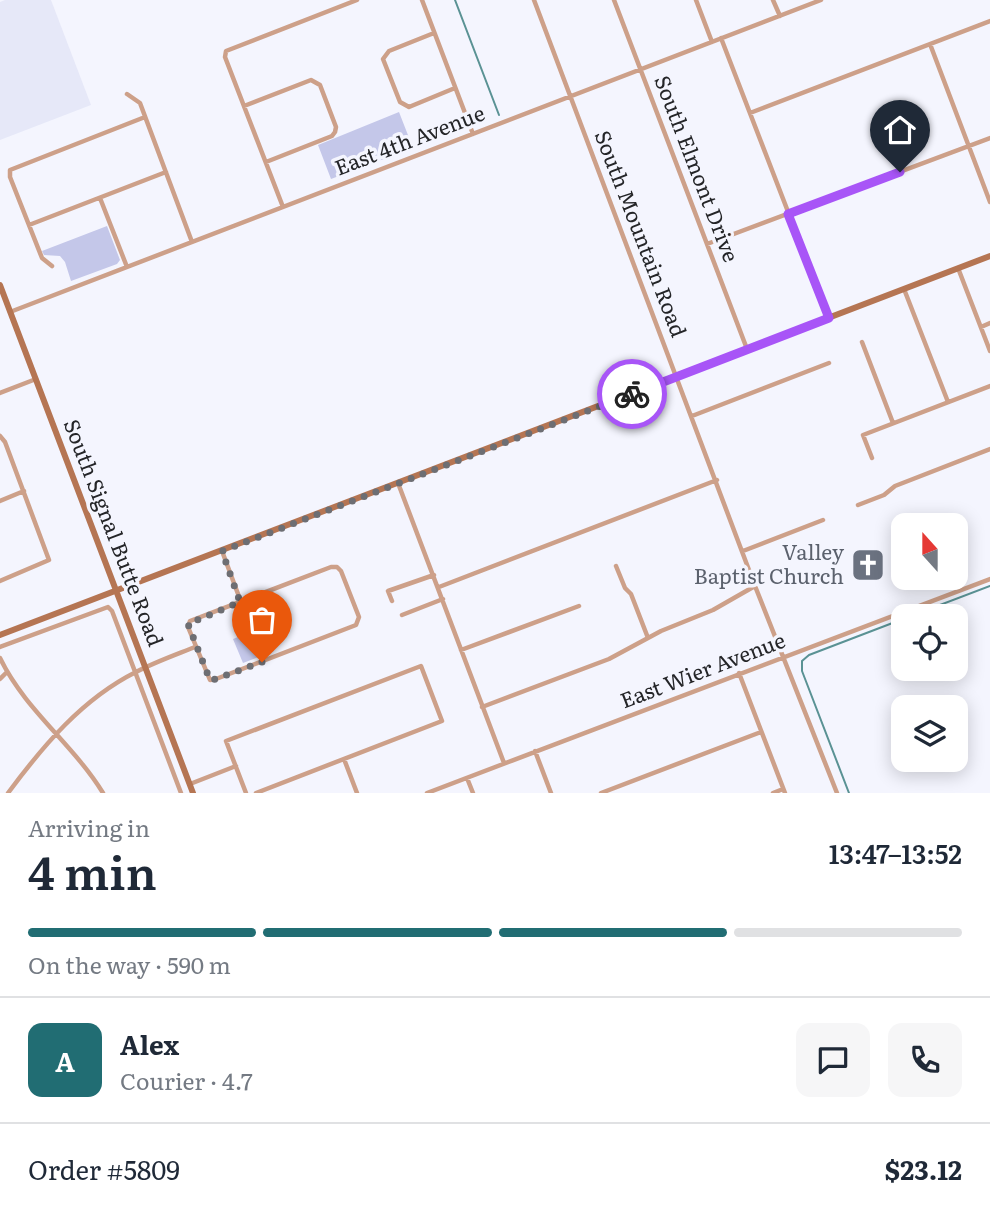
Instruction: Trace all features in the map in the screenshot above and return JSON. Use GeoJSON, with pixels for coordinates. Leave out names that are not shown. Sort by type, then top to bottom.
{"type":"FeatureCollection","features":[{"type":"Feature","properties":{"kind":"main road"},"geometry":{"type":"LineString","coordinates":[[0,635],[990,256]]}},
{"type":"Feature","properties":{"kind":"main road","name":"South Signal Butte Road"},"geometry":{"type":"LineString","coordinates":[[0,285],[193,793]]}},
{"type":"Feature","properties":{"kind":"street"},"geometry":{"type":"LineString","coordinates":[[283,207],[225,57],[226,51],[357,0]]}},
{"type":"Feature","properties":{"kind":"street"},"geometry":{"type":"LineString","coordinates":[[422,0],[473,134]]}},
{"type":"Feature","properties":{"kind":"street","name":"South Mountain Road"},"geometry":{"type":"LineString","coordinates":[[534,0],[755,586],[837,793]]}},
{"type":"Feature","properties":{"kind":"street","name":"South Elmont Drive"},"geometry":{"type":"LineString","coordinates":[[614,0],[747,349]]}},
{"type":"Feature","properties":{"kind":"street"},"geometry":{"type":"LineString","coordinates":[[696,0],[712,42]]}},
{"type":"Feature","properties":{"kind":"street"},"geometry":{"type":"LineString","coordinates":[[772,0],[780,16]]}},
{"type":"Feature","properties":{"kind":"street","name":"East 4th Avenue"},"geometry":{"type":"LineString","coordinates":[[10,312],[818,1]]}},
{"type":"Feature","properties":{"kind":"street"},"geometry":{"type":"LineString","coordinates":[[750,113],[990,21]]}},
{"type":"Feature","properties":{"kind":"street"},"geometry":{"type":"LineString","coordinates":[[434,33],[384,55],[383,59],[400,102],[409,107],[456,88]]}},
{"type":"Feature","properties":{"kind":"street"},"geometry":{"type":"LineString","coordinates":[[721,38],[829,318]]}},
{"type":"Feature","properties":{"kind":"street"},"geometry":{"type":"LineString","coordinates":[[930,44],[990,202]]}},
{"type":"Feature","properties":{"kind":"street"},"geometry":{"type":"LineString","coordinates":[[244,106],[311,80],[320,85],[332,116],[335,132],[265,162]]}},
{"type":"Feature","properties":{"kind":"street"},"geometry":{"type":"LineString","coordinates":[[127,94],[140,103],[192,242]]}},
{"type":"Feature","properties":{"kind":"street"},"geometry":{"type":"LineString","coordinates":[[52,266],[42,258],[10,170],[145,117]]}},
{"type":"Feature","properties":{"kind":"street"},"geometry":{"type":"LineString","coordinates":[[707,244],[990,138]]}},
{"type":"Feature","properties":{"kind":"street"},"geometry":{"type":"LineString","coordinates":[[29,225],[166,172]]}},
{"type":"Feature","properties":{"kind":"street"},"geometry":{"type":"LineString","coordinates":[[100,198],[127,267]]}},
{"type":"Feature","properties":{"kind":"street"},"geometry":{"type":"LineString","coordinates":[[958,268],[990,351]]}},
{"type":"Feature","properties":{"kind":"street"},"geometry":{"type":"LineString","coordinates":[[904,289],[948,402]]}},
{"type":"Feature","properties":{"kind":"street"},"geometry":{"type":"LineString","coordinates":[[981,327],[990,323]]}},
{"type":"Feature","properties":{"kind":"street"},"geometry":{"type":"LineString","coordinates":[[862,342],[893,423]]}},
{"type":"Feature","properties":{"kind":"street"},"geometry":{"type":"LineString","coordinates":[[692,416],[829,363]]}},
{"type":"Feature","properties":{"kind":"street"},"geometry":{"type":"LineString","coordinates":[[0,393],[36,379]]}},
{"type":"Feature","properties":{"kind":"street"},"geometry":{"type":"LineString","coordinates":[[872,458],[863,435],[990,386]]}},
{"type":"Feature","properties":{"kind":"street"},"geometry":{"type":"LineString","coordinates":[[0,581],[49,560],[1,436]]}},
{"type":"Feature","properties":{"kind":"street"},"geometry":{"type":"LineString","coordinates":[[858,505],[884,495],[895,486],[990,449]]}},
{"type":"Feature","properties":{"kind":"street"},"geometry":{"type":"LineString","coordinates":[[439,587],[717,480]]}},
{"type":"Feature","properties":{"kind":"street"},"geometry":{"type":"LineString","coordinates":[[398,483],[504,764]]}},
{"type":"Feature","properties":{"kind":"street"},"geometry":{"type":"LineString","coordinates":[[0,501],[24,491]]}},
{"type":"Feature","properties":{"kind":"street"},"geometry":{"type":"LineString","coordinates":[[743,551],[823,520]]}},
{"type":"Feature","properties":{"kind":"street"},"geometry":{"type":"LineString","coordinates":[[222,551],[240,602]]}},
{"type":"Feature","properties":{"kind":"street"},"geometry":{"type":"LineString","coordinates":[[616,566],[625,588],[631,594],[648,638]]}},
{"type":"Feature","properties":{"kind":"street"},"geometry":{"type":"LineString","coordinates":[[337,567],[359,617],[358,622],[328,636],[210,680],[188,624],[240,602],[337,567]]}},
{"type":"Feature","properties":{"kind":"street"},"geometry":{"type":"LineString","coordinates":[[392,601],[388,591],[434,575]]}},
{"type":"Feature","properties":{"kind":"street","name":"East Wier Avenue"},"geometry":{"type":"LineString","coordinates":[[427,793],[990,579]]}},
{"type":"Feature","properties":{"kind":"street"},"geometry":{"type":"LineString","coordinates":[[482,707],[609,659],[648,638],[713,610],[755,586]]}},
{"type":"Feature","properties":{"kind":"street"},"geometry":{"type":"LineString","coordinates":[[402,615],[443,599]]}},
{"type":"Feature","properties":{"kind":"street"},"geometry":{"type":"LineString","coordinates":[[461,650],[579,606]]}},
{"type":"Feature","properties":{"kind":"street","name":"South Signal Butte Road"},"geometry":{"type":"LineString","coordinates":[[0,647],[108,607],[112,611],[181,793]]}},
{"type":"Feature","properties":{"kind":"street"},"geometry":{"type":"LineString","coordinates":[[8,793],[55,733],[85,706],[135,672],[195,647]]}},
{"type":"Feature","properties":{"kind":"street"},"geometry":{"type":"LineString","coordinates":[[0,658],[31,707],[78,757],[103,793]]}},
{"type":"Feature","properties":{"kind":"street"},"geometry":{"type":"LineString","coordinates":[[246,793],[226,741],[421,666],[442,721],[256,793]]}},
{"type":"Feature","properties":{"kind":"street"},"geometry":{"type":"LineString","coordinates":[[0,679],[7,672]]}},
{"type":"Feature","properties":{"kind":"street"},"geometry":{"type":"LineString","coordinates":[[739,673],[784,791],[773,793]]}},
{"type":"Feature","properties":{"kind":"street"},"geometry":{"type":"LineString","coordinates":[[601,793],[761,732]]}},
{"type":"Feature","properties":{"kind":"street"},"geometry":{"type":"LineString","coordinates":[[536,751],[551,793]]}},
{"type":"Feature","properties":{"kind":"street"},"geometry":{"type":"LineString","coordinates":[[344,759],[357,793]]}},
{"type":"Feature","properties":{"kind":"street"},"geometry":{"type":"LineString","coordinates":[[190,784],[236,766]]}},
{"type":"Feature","properties":{"kind":"street"},"geometry":{"type":"LineString","coordinates":[[467,778],[473,793]]}},
{"type":"Feature","properties":{"kind":"shaded area"},"geometry":{"type":"Polygon","coordinates":[[[51,0],[91,105],[0,140],[0,2],[51,0]]]}},
{"type":"Feature","properties":{"kind":"shaded area"},"geometry":{"type":"Polygon","coordinates":[[[399,112],[413,148],[331,179],[318,145],[399,112]]]}},
{"type":"Feature","properties":{"kind":"shaded area"},"geometry":{"type":"Polygon","coordinates":[[[107,226],[120,260],[117,264],[71,281],[65,262],[60,256],[44,255],[42,251],[107,226]]]}},
{"type":"Feature","properties":{"kind":"shaded area"},"geometry":{"type":"Polygon","coordinates":[[[249,605],[257,606],[274,651],[243,663],[233,639],[243,635],[235,616],[245,611],[249,605]]]}},
{"type":"Feature","properties":{"kind":"waterway"},"geometry":{"type":"LineString","coordinates":[[455,0],[499,115]]}},
{"type":"Feature","properties":{"kind":"waterway"},"geometry":{"type":"LineString","coordinates":[[943,604],[990,586]]}},
{"type":"Feature","properties":{"kind":"waterway"},"geometry":{"type":"LineString","coordinates":[[849,793],[802,671],[802,661],[809,655],[891,624]]}},
{"type":"Feature","properties":{"kind":"way so far"},"geometry":{"type":"LineString","coordinates":[[262,662],[210,680],[195,647],[188,624],[240,602],[222,551],[632,394]]}},
{"type":"Feature","properties":{"kind":"place","name":"Valley Baptist Church"},"geometry":{"type":"Point","coordinates":[868,565]}},
{"type":"Feature","properties":{"kind":"route"},"geometry":{"type":"LineString","coordinates":[[632,394],[829,318],[788,214],[900,172]]}}]}
